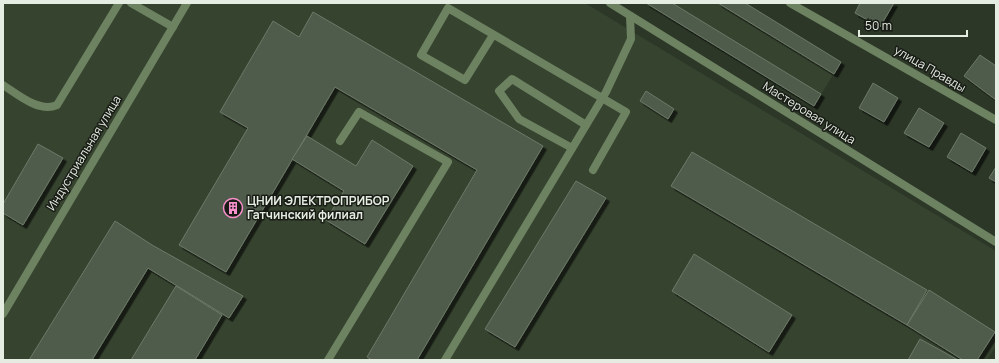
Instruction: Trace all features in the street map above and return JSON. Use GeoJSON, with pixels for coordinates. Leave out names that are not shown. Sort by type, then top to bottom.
{"type":"FeatureCollection","features":[{"type":"Feature","properties":{"kind":"street"},"geometry":{"type":"LineString","coordinates":[[3,85],[40,106],[51,108],[57,105],[119,3]]}},
{"type":"Feature","properties":{"kind":"street"},"geometry":{"type":"LineString","coordinates":[[131,3],[173,27]]}},
{"type":"Feature","properties":{"kind":"street","name":"Индустриальная улица"},"geometry":{"type":"LineString","coordinates":[[3,314],[187,3]]}},
{"type":"Feature","properties":{"kind":"street","name":"улица Правды"},"geometry":{"type":"LineString","coordinates":[[790,3],[996,120]]}},
{"type":"Feature","properties":{"kind":"street","name":"Мастеровая улица"},"geometry":{"type":"LineString","coordinates":[[613,4],[630,16],[996,242]]}},
{"type":"Feature","properties":{"kind":"street"},"geometry":{"type":"LineString","coordinates":[[493,35],[465,80],[421,55],[448,8],[626,112],[593,170]]}},
{"type":"Feature","properties":{"kind":"street"},"geometry":{"type":"LineString","coordinates":[[445,360],[602,98],[632,39],[630,16]]}},
{"type":"Feature","properties":{"kind":"street"},"geometry":{"type":"LineString","coordinates":[[572,148],[519,119],[500,91],[512,79],[586,125]]}},
{"type":"Feature","properties":{"kind":"street"},"geometry":{"type":"LineString","coordinates":[[328,360],[448,162],[359,112],[340,141]]}},
{"type":"Feature","properties":{"kind":"shaded area"},"geometry":{"type":"Polygon","coordinates":[[[3,3],[585,3],[996,251],[996,346],[987,360],[3,360],[3,3]]]}},
{"type":"Feature","properties":{"kind":"shaded area"},"geometry":{"type":"Polygon","coordinates":[[[646,3],[745,3],[841,62],[814,106],[646,3]]]}},
{"type":"Feature","properties":{"kind":"building"},"geometry":{"type":"Polygon","coordinates":[[[646,3],[672,3],[821,94],[814,106],[646,3]]]}},
{"type":"Feature","properties":{"kind":"building"},"geometry":{"type":"Polygon","coordinates":[[[718,3],[745,3],[841,62],[834,74],[718,3]]]}},
{"type":"Feature","properties":{"kind":"building"},"geometry":{"type":"Polygon","coordinates":[[[860,3],[894,3],[880,27],[855,13],[860,3]]]}},
{"type":"Feature","properties":{"kind":"building","name":"ЦНИИ ЭЛЕКТРОПРИБОР Гатчинский филиал"},"geometry":{"type":"Polygon","coordinates":[[[313,12],[543,146],[417,360],[372,360],[367,357],[477,170],[335,87],[226,272],[179,245],[248,128],[220,112],[273,21],[299,37],[313,12]]]}},
{"type":"Feature","properties":{"kind":"building"},"geometry":{"type":"Polygon","coordinates":[[[980,55],[996,66],[996,100],[964,76],[980,55]]]}},
{"type":"Feature","properties":{"kind":"building"},"geometry":{"type":"Polygon","coordinates":[[[873,83],[898,98],[884,122],[859,108],[873,83]]]}},
{"type":"Feature","properties":{"kind":"building"},"geometry":{"type":"Polygon","coordinates":[[[646,91],[674,109],[668,119],[640,101],[646,91]]]}},
{"type":"Feature","properties":{"kind":"building"},"geometry":{"type":"Polygon","coordinates":[[[919,108],[944,123],[929,147],[904,133],[919,108]]]}},
{"type":"Feature","properties":{"kind":"building"},"geometry":{"type":"Polygon","coordinates":[[[961,133],[986,148],[972,172],[947,157],[961,133]]]}},
{"type":"Feature","properties":{"kind":"building"},"geometry":{"type":"Polygon","coordinates":[[[307,136],[356,166],[372,140],[413,166],[365,244],[326,220],[344,191],[292,159],[307,136]]]}},
{"type":"Feature","properties":{"kind":"building"},"geometry":{"type":"Polygon","coordinates":[[[38,144],[63,158],[23,225],[3,213],[3,204],[38,144]]]}},
{"type":"Feature","properties":{"kind":"building"},"geometry":{"type":"Polygon","coordinates":[[[692,152],[927,290],[907,325],[671,186],[692,152]]]}},
{"type":"Feature","properties":{"kind":"building"},"geometry":{"type":"Polygon","coordinates":[[[996,167],[996,182],[989,178],[996,167]]]}},
{"type":"Feature","properties":{"kind":"building"},"geometry":{"type":"Polygon","coordinates":[[[576,181],[606,198],[515,347],[485,329],[576,181]]]}},
{"type":"Feature","properties":{"kind":"building"},"geometry":{"type":"Polygon","coordinates":[[[115,221],[152,245],[243,296],[229,318],[148,268],[92,360],[29,360],[115,221]]]}},
{"type":"Feature","properties":{"kind":"building"},"geometry":{"type":"Polygon","coordinates":[[[694,254],[792,315],[769,352],[672,291],[694,254]]]}},
{"type":"Feature","properties":{"kind":"building"},"geometry":{"type":"Polygon","coordinates":[[[176,286],[222,315],[195,360],[131,360],[176,286]]]}},
{"type":"Feature","properties":{"kind":"building"},"geometry":{"type":"Polygon","coordinates":[[[929,290],[995,332],[977,360],[963,360],[907,325],[929,290]]]}},
{"type":"Feature","properties":{"kind":"building"},"geometry":{"type":"Polygon","coordinates":[[[920,339],[958,360],[908,360],[920,339]]]}},
{"type":"Feature","properties":{"kind":"place","name":"ЦНИИ ЭЛЕКТРОПРИБОР Гатчинский филиал"},"geometry":{"type":"Point","coordinates":[233,208]}}]}
